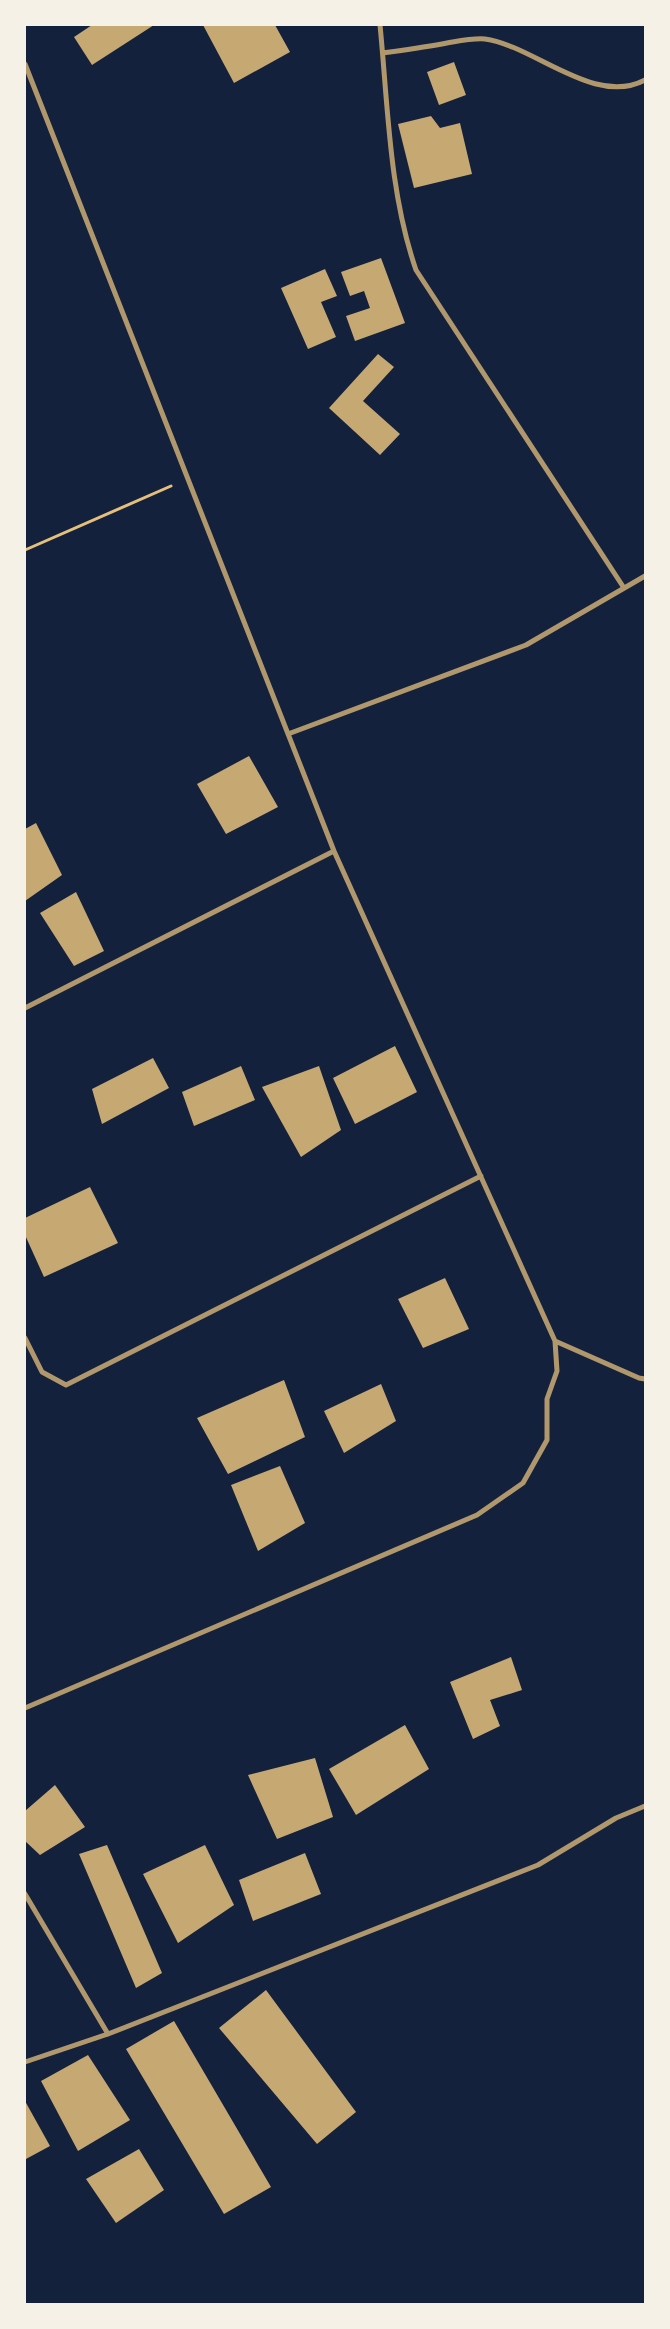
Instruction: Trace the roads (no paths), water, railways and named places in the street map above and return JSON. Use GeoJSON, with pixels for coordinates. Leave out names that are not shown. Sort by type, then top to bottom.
{"type":"FeatureCollection","features":[{"type":"Feature","properties":{"kind":"street"},"geometry":{"type":"LineString","coordinates":[[380,25],[386,118],[406,241],[416,270],[624,588]]}},
{"type":"Feature","properties":{"kind":"street"},"geometry":{"type":"LineString","coordinates":[[383,53],[482,39],[502,42],[589,83],[606,86],[629,85],[645,80]]}},
{"type":"Feature","properties":{"kind":"street"},"geometry":{"type":"LineString","coordinates":[[25,64],[334,851],[555,1341],[556,1371],[547,1399],[547,1440],[523,1482],[477,1515],[25,1708]]}},
{"type":"Feature","properties":{"kind":"street"},"geometry":{"type":"LineString","coordinates":[[288,734],[526,645],[645,576]]}},
{"type":"Feature","properties":{"kind":"street"},"geometry":{"type":"LineString","coordinates":[[25,1008],[334,851]]}},
{"type":"Feature","properties":{"kind":"street"},"geometry":{"type":"LineString","coordinates":[[25,1338],[42,1372],[66,1385],[481,1176]]}},
{"type":"Feature","properties":{"kind":"street"},"geometry":{"type":"LineString","coordinates":[[555,1341],[645,1379]]}},
{"type":"Feature","properties":{"kind":"street"},"geometry":{"type":"LineString","coordinates":[[25,2062],[108,2034],[538,1865],[616,1818],[645,1806]]}},
{"type":"Feature","properties":{"kind":"street"},"geometry":{"type":"LineString","coordinates":[[25,1894],[108,2034]]}}]}
